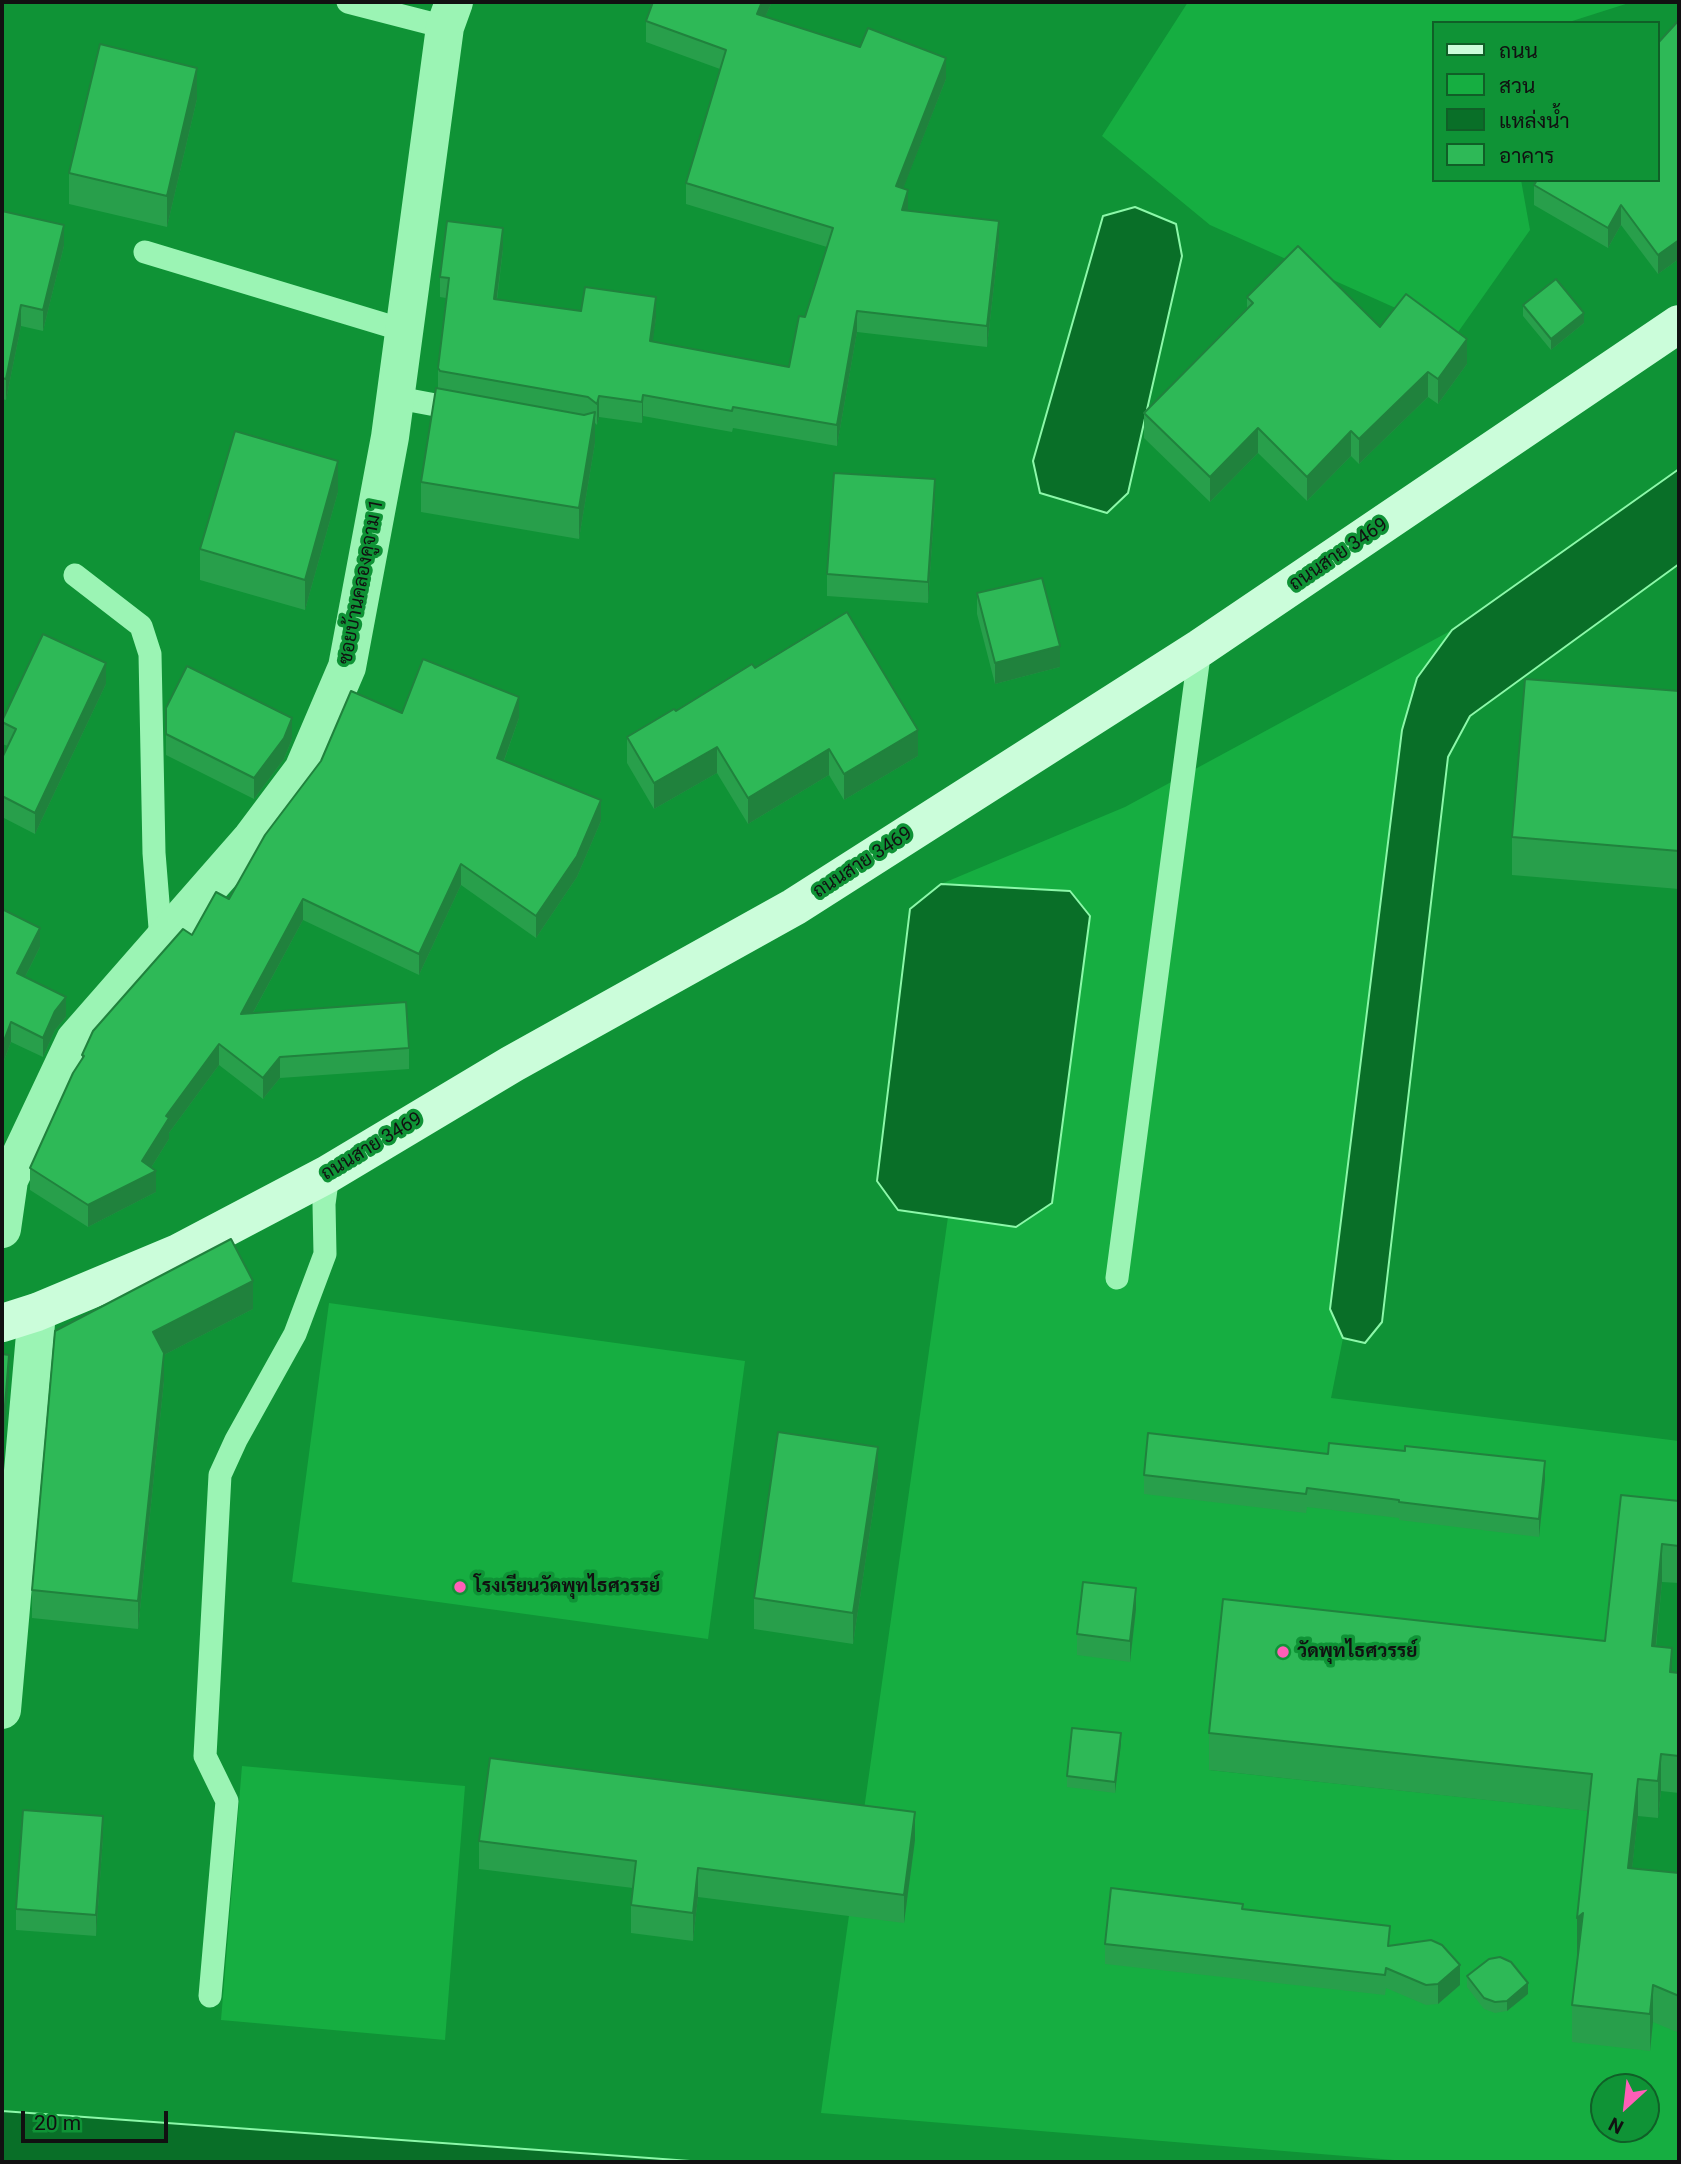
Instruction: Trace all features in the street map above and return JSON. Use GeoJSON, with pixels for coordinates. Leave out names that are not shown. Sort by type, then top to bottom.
{"type":"FeatureCollection","features":[{"type":"Feature","properties":{"kind":"street","name":"ซอยบ้านคลองคูจาม 1"},"geometry":{"type":"LineString","coordinates":[[2,1229],[9,1180],[75,1040],[252,838],[303,770],[347,667],[390,437],[393,397],[449,14]]}},
{"type":"Feature","properties":{"kind":"street","name":"ถนนสาย 3469"},"geometry":{"type":"LineString","coordinates":[[20,1317],[178,1253],[328,1174],[512,1064],[793,907],[1200,648],[1679,324]]}},
{"type":"Feature","properties":{"kind":"street"},"geometry":{"type":"LineString","coordinates":[[2,1710],[20,1317]]}},
{"type":"Feature","properties":{"kind":"lane"},"geometry":{"type":"LineString","coordinates":[[348,2],[449,14]]}},
{"type":"Feature","properties":{"kind":"lane"},"geometry":{"type":"LineString","coordinates":[[145,252],[403,330]]}},
{"type":"Feature","properties":{"kind":"lane"},"geometry":{"type":"LineString","coordinates":[[393,397],[489,415]]}},
{"type":"Feature","properties":{"kind":"lane"},"geometry":{"type":"LineString","coordinates":[[75,575],[141,626],[150,654],[154,853],[161,940]]}},
{"type":"Feature","properties":{"kind":"lane"},"geometry":{"type":"LineString","coordinates":[[1117,1278],[1200,648]]}},
{"type":"Feature","properties":{"kind":"lane"},"geometry":{"type":"LineString","coordinates":[[210,1996],[227,1801],[205,1756],[220,1475],[236,1440],[295,1334],[325,1254],[324,1204],[328,1174]]}},
{"type":"Feature","properties":{"kind":"green space"},"geometry":{"type":"Polygon","coordinates":[[[1188,2],[1632,2],[1572,21],[1432,21],[1432,182],[1521,182],[1530,230],[1456,335],[1210,225],[1102,136],[1188,2]]]}},
{"type":"Feature","properties":{"kind":"green space","name":"วัดพุทไธศวรรย์"},"geometry":{"type":"Polygon","coordinates":[[[1452,630],[1417,678],[1402,730],[1330,1309],[1343,1338],[1331,1398],[1679,1441],[1679,1538],[1605,1678],[1209,1770],[1592,1811],[1679,1957],[1679,2162],[1418,2162],[821,2113],[948,1217],[898,1210],[877,1181],[910,909],[941,884],[1125,807],[1452,630]]]}},
{"type":"Feature","properties":{"kind":"green space"},"geometry":{"type":"Polygon","coordinates":[[[329,1303],[745,1361],[708,1639],[292,1582],[329,1303]]]}},
{"type":"Feature","properties":{"kind":"green space"},"geometry":{"type":"Polygon","coordinates":[[[242,1766],[465,1786],[445,2040],[221,2020],[242,1766]]]}},
{"type":"Feature","properties":{"kind":"water"},"geometry":{"type":"Polygon","coordinates":[[[1135,207],[1176,224],[1182,256],[1128,493],[1107,513],[1040,493],[1033,461],[1103,216],[1135,207]]]}},
{"type":"Feature","properties":{"kind":"water"},"geometry":{"type":"Polygon","coordinates":[[[1679,469],[1679,564],[1470,716],[1448,757],[1382,1322],[1365,1343],[1343,1338],[1330,1309],[1402,730],[1417,678],[1452,630],[1679,469]]]}},
{"type":"Feature","properties":{"kind":"water"},"geometry":{"type":"Polygon","coordinates":[[[941,884],[1070,891],[1090,916],[1052,1203],[1016,1227],[898,1210],[877,1181],[910,909],[941,884]]]}},
{"type":"Feature","properties":{"kind":"water"},"geometry":{"type":"Polygon","coordinates":[[[2,2111],[704,2162],[2,2162],[2,2111]]]}},
{"type":"Feature","properties":{"kind":"building"},"geometry":{"type":"Polygon","coordinates":[[[653,2],[762,2],[757,14],[860,47],[868,28],[946,58],[896,186],[908,190],[902,210],[999,221],[987,326],[857,311],[837,425],[733,407],[732,411],[643,395],[642,402],[599,396],[597,404],[588,397],[440,371],[438,368],[449,278],[440,277],[447,221],[503,228],[494,299],[581,311],[585,287],[656,297],[650,341],[789,367],[799,316],[805,317],[833,228],[686,183],[726,50],[646,21],[653,2]]]}},
{"type":"Feature","properties":{"kind":"building"},"geometry":{"type":"Polygon","coordinates":[[[1679,20],[1679,240],[1658,255],[1621,205],[1608,228],[1534,185],[1536,182],[1660,182],[1660,41],[1679,20]]]}},
{"type":"Feature","properties":{"kind":"building"},"geometry":{"type":"Polygon","coordinates":[[[100,44],[197,68],[167,196],[69,173],[100,44]]]}},
{"type":"Feature","properties":{"kind":"building"},"geometry":{"type":"Polygon","coordinates":[[[2,211],[64,225],[43,310],[21,305],[6,379],[2,378],[2,211]]]}},
{"type":"Feature","properties":{"kind":"building"},"geometry":{"type":"Polygon","coordinates":[[[1298,246],[1380,327],[1406,294],[1467,339],[1438,379],[1428,372],[1359,439],[1351,431],[1307,477],[1258,428],[1210,477],[1144,413],[1253,303],[1247,297],[1298,246]]]}},
{"type":"Feature","properties":{"kind":"building"},"geometry":{"type":"Polygon","coordinates":[[[1556,279],[1584,313],[1551,339],[1523,305],[1556,279]]]}},
{"type":"Feature","properties":{"kind":"building"},"geometry":{"type":"Polygon","coordinates":[[[436,388],[584,415],[595,412],[579,508],[421,482],[436,388]]]}},
{"type":"Feature","properties":{"kind":"building"},"geometry":{"type":"Polygon","coordinates":[[[235,431],[338,461],[305,580],[200,549],[235,431]]]}},
{"type":"Feature","properties":{"kind":"building"},"geometry":{"type":"Polygon","coordinates":[[[834,473],[935,479],[928,582],[827,574],[834,473]]]}},
{"type":"Feature","properties":{"kind":"building"},"geometry":{"type":"Polygon","coordinates":[[[1042,578],[1060,646],[995,663],[977,593],[1042,578]]]}},
{"type":"Feature","properties":{"kind":"building"},"geometry":{"type":"Polygon","coordinates":[[[847,612],[918,730],[844,774],[829,749],[748,798],[717,747],[654,783],[627,737],[674,709],[676,711],[752,664],[755,668],[847,612]]]}},
{"type":"Feature","properties":{"kind":"building"},"geometry":{"type":"Polygon","coordinates":[[[43,634],[106,663],[35,813],[2,796],[2,758],[16,729],[2,721],[43,634]]]}},
{"type":"Feature","properties":{"kind":"building"},"geometry":{"type":"Polygon","coordinates":[[[423,659],[519,697],[497,758],[601,800],[577,856],[536,916],[461,864],[419,954],[303,899],[241,1014],[406,1002],[409,1048],[280,1057],[263,1078],[219,1044],[166,1116],[169,1118],[142,1161],[156,1171],[88,1205],[30,1168],[73,1073],[84,1056],[82,1055],[93,1031],[183,929],[192,935],[216,892],[229,899],[265,835],[321,761],[351,691],[402,713],[423,659]]]}},
{"type":"Feature","properties":{"kind":"building"},"geometry":{"type":"Polygon","coordinates":[[[187,666],[292,718],[284,738],[254,778],[166,734],[166,708],[187,666]]]}},
{"type":"Feature","properties":{"kind":"building"},"geometry":{"type":"Polygon","coordinates":[[[1525,679],[1679,691],[1679,851],[1512,837],[1525,679]]]}},
{"type":"Feature","properties":{"kind":"building"},"geometry":{"type":"Polygon","coordinates":[[[2,909],[40,928],[17,973],[66,997],[55,1011],[43,1038],[11,1022],[2,1046],[2,909]]]}},
{"type":"Feature","properties":{"kind":"building"},"geometry":{"type":"Polygon","coordinates":[[[231,1239],[253,1281],[153,1332],[164,1353],[138,1601],[32,1590],[55,1331],[231,1239]]]}},
{"type":"Feature","properties":{"kind":"building"},"geometry":{"type":"Polygon","coordinates":[[[2,1354],[9,1355],[2,1443],[2,1354]]]}},
{"type":"Feature","properties":{"kind":"building"},"geometry":{"type":"Polygon","coordinates":[[[778,1432],[878,1447],[853,1613],[754,1598],[778,1432]]]}},
{"type":"Feature","properties":{"kind":"building"},"geometry":{"type":"Polygon","coordinates":[[[1148,1433],[1328,1454],[1329,1443],[1405,1451],[1405,1446],[1545,1461],[1539,1519],[1307,1488],[1306,1494],[1144,1475],[1148,1433]]]}},
{"type":"Feature","properties":{"kind":"building"},"geometry":{"type":"Polygon","coordinates":[[[1621,1495],[1679,1501],[1679,1546],[1662,1544],[1652,1646],[1672,1648],[1670,1672],[1679,1673],[1679,1756],[1661,1754],[1658,1781],[1638,1779],[1628,1868],[1679,1873],[1679,1996],[1653,1985],[1650,2014],[1572,2005],[1583,1913],[1577,1918],[1592,1774],[1209,1733],[1223,1599],[1605,1641],[1621,1495]]]}},
{"type":"Feature","properties":{"kind":"building"},"geometry":{"type":"Polygon","coordinates":[[[1083,1582],[1136,1588],[1130,1641],[1077,1634],[1083,1582]]]}},
{"type":"Feature","properties":{"kind":"building"},"geometry":{"type":"Polygon","coordinates":[[[1072,1728],[1121,1733],[1115,1782],[1067,1776],[1072,1728]]]}},
{"type":"Feature","properties":{"kind":"building"},"geometry":{"type":"Polygon","coordinates":[[[490,1758],[915,1812],[904,1895],[698,1868],[693,1913],[631,1905],[636,1861],[479,1841],[490,1758]]]}},
{"type":"Feature","properties":{"kind":"building"},"geometry":{"type":"Polygon","coordinates":[[[23,1810],[103,1816],[96,1915],[16,1909],[23,1810]]]}},
{"type":"Feature","properties":{"kind":"building"},"geometry":{"type":"Polygon","coordinates":[[[1111,1888],[1243,1904],[1242,1909],[1390,1926],[1388,1946],[1431,1940],[1442,1945],[1460,1965],[1438,1984],[1426,1985],[1386,1968],[1385,1975],[1105,1944],[1111,1888]]]}},
{"type":"Feature","properties":{"kind":"building"},"geometry":{"type":"Polygon","coordinates":[[[1500,1957],[1511,1962],[1528,1983],[1507,2001],[1495,2002],[1484,1998],[1467,1976],[1489,1959],[1500,1957]]]}},
{"type":"Feature","properties":{"kind":"place","name":"โรงเรียนวัดพุทไธศวรรย์"},"geometry":{"type":"Point","coordinates":[460,1587]}},
{"type":"Feature","properties":{"kind":"place","name":"วัดพุทไธศวรรย์"},"geometry":{"type":"Point","coordinates":[1283,1652]}}]}
